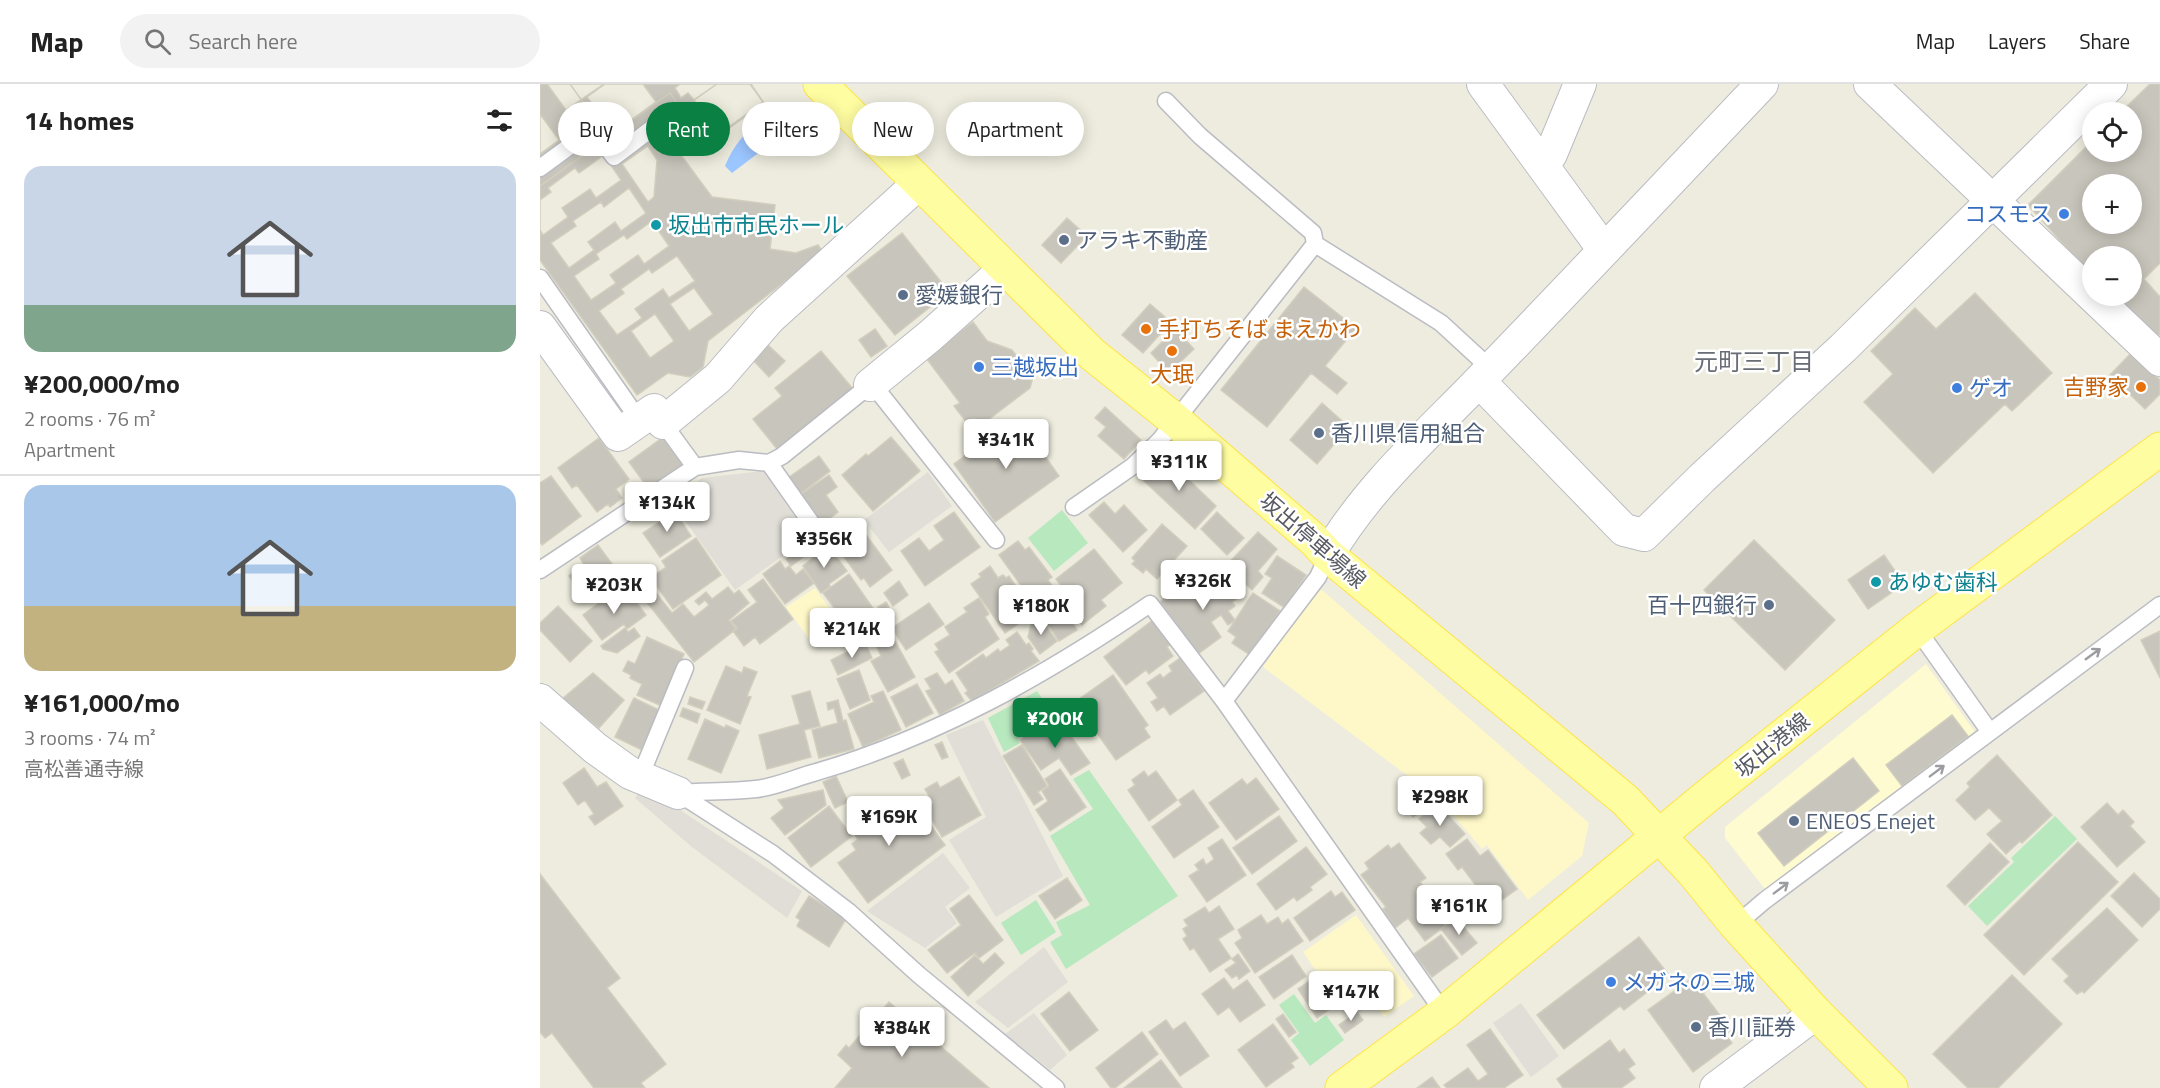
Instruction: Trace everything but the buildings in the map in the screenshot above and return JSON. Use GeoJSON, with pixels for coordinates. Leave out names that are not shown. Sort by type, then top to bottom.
{"type":"FeatureCollection","features":[{"type":"Feature","properties":{"kind":"main road","name":"坂出停車場線"},"geometry":{"type":"LineString","coordinates":[[830,88],[919,183],[1092,354],[1175,420],[1314,540],[1328,555],[1625,800],[1660,836]]}},
{"type":"Feature","properties":{"kind":"main road","name":"坂出港線"},"geometry":{"type":"LineString","coordinates":[[1342,1088],[1444,1013],[1917,629],[2160,449]]}},
{"type":"Feature","properties":{"kind":"main road"},"geometry":{"type":"LineString","coordinates":[[1660,836],[1736,925],[1816,1013],[1891,1088]]}},
{"type":"Feature","properties":{"kind":"street"},"geometry":{"type":"LineString","coordinates":[[1484,84],[1604,250]]}},
{"type":"Feature","properties":{"kind":"street"},"geometry":{"type":"LineString","coordinates":[[1543,165],[1551,154],[1580,84]]}},
{"type":"Feature","properties":{"kind":"street"},"geometry":{"type":"LineString","coordinates":[[1328,555],[1345,525],[1422,438],[1762,84]]}},
{"type":"Feature","properties":{"kind":"street"},"geometry":{"type":"LineString","coordinates":[[1870,84],[2160,360]]}},
{"type":"Feature","properties":{"kind":"street"},"geometry":{"type":"LineString","coordinates":[[1485,375],[1624,530],[1644,535],[1702,478],[1843,348],[2111,84]]}},
{"type":"Feature","properties":{"kind":"street"},"geometry":{"type":"LineString","coordinates":[[540,327],[618,435],[651,422],[718,378],[769,320],[919,183]]}},
{"type":"Feature","properties":{"kind":"street"},"geometry":{"type":"LineString","coordinates":[[870,385],[930,336],[1005,269]]}},
{"type":"Feature","properties":{"kind":"street"},"geometry":{"type":"LineString","coordinates":[[540,700],[595,748],[630,773],[678,793]]}},
{"type":"Feature","properties":{"kind":"street"},"geometry":{"type":"LineString","coordinates":[[1716,1088],[1816,1013]]}},
{"type":"Feature","properties":{"kind":"lane"},"geometry":{"type":"LineString","coordinates":[[1166,101],[1200,136],[1313,233],[1315,244],[1441,323],[1485,375]]}},
{"type":"Feature","properties":{"kind":"lane"},"geometry":{"type":"LineString","coordinates":[[540,168],[593,129],[614,157],[646,133]]}},
{"type":"Feature","properties":{"kind":"lane"},"geometry":{"type":"LineString","coordinates":[[1074,507],[1133,466],[1160,440],[1315,244]]}},
{"type":"Feature","properties":{"kind":"lane"},"geometry":{"type":"LineString","coordinates":[[540,278],[651,422],[695,467]]}},
{"type":"Feature","properties":{"kind":"lane"},"geometry":{"type":"LineString","coordinates":[[540,570],[695,467],[739,460],[769,462],[782,456],[870,385],[879,391],[996,540]]}},
{"type":"Feature","properties":{"kind":"lane"},"geometry":{"type":"LineString","coordinates":[[769,462],[819,534]]}},
{"type":"Feature","properties":{"kind":"lane"},"geometry":{"type":"LineString","coordinates":[[1224,701],[1318,577],[1328,555]]}},
{"type":"Feature","properties":{"kind":"lane"},"geometry":{"type":"LineString","coordinates":[[678,793],[758,789],[842,765],[938,727],[1026,683],[1150,604],[1224,701],[1444,1013]]}},
{"type":"Feature","properties":{"kind":"lane"},"geometry":{"type":"LineString","coordinates":[[1736,925],[1764,901],[2160,605]]}},
{"type":"Feature","properties":{"kind":"lane"},"geometry":{"type":"LineString","coordinates":[[1917,629],[1990,732]]}},
{"type":"Feature","properties":{"kind":"lane"},"geometry":{"type":"LineString","coordinates":[[640,777],[685,668]]}},
{"type":"Feature","properties":{"kind":"lane"},"geometry":{"type":"LineString","coordinates":[[678,793],[773,854],[848,911],[919,975],[1056,1088]]}},
{"type":"Feature","properties":{"kind":"shaded area"},"geometry":{"type":"Polygon","coordinates":[[[763,471],[809,537],[735,590],[671,501],[702,478],[763,471]]]}},
{"type":"Feature","properties":{"kind":"shaded area"},"geometry":{"type":"Polygon","coordinates":[[[928,472],[952,506],[889,552],[864,520],[928,472]]]}},
{"type":"Feature","properties":{"kind":"shaded area"},"geometry":{"type":"Polygon","coordinates":[[[1926,664],[1975,732],[1765,889],[1725,838],[1725,827],[1926,664]]]}},
{"type":"Feature","properties":{"kind":"shaded area"},"geometry":{"type":"Polygon","coordinates":[[[983,720],[1063,876],[996,917],[949,840],[986,817],[946,735],[983,720]]]}},
{"type":"Feature","properties":{"kind":"shaded area"},"geometry":{"type":"Polygon","coordinates":[[[644,786],[802,891],[787,918],[692,847],[635,798],[644,786]]]}},
{"type":"Feature","properties":{"kind":"shaded area"},"geometry":{"type":"Polygon","coordinates":[[[943,853],[970,888],[945,907],[957,923],[925,948],[867,911],[943,853]]]}},
{"type":"Feature","properties":{"kind":"shaded area"},"geometry":{"type":"Polygon","coordinates":[[[1044,947],[1068,982],[1008,1028],[975,1002],[1044,947]]]}},
{"type":"Feature","properties":{"kind":"shaded area"},"geometry":{"type":"Polygon","coordinates":[[[1521,1003],[1559,1056],[1531,1077],[1493,1023],[1521,1003]]]}},
{"type":"Feature","properties":{"kind":"shaded area"},"geometry":{"type":"Polygon","coordinates":[[[1034,1013],[1067,1055],[1050,1070],[1005,1034],[1034,1013]]]}},
{"type":"Feature","properties":{"kind":"green space"},"geometry":{"type":"Polygon","coordinates":[[[1062,510],[1088,543],[1054,571],[1028,538],[1062,510]]]}},
{"type":"Feature","properties":{"kind":"green space"},"geometry":{"type":"Polygon","coordinates":[[[1037,691],[1057,720],[1042,730],[1038,726],[1018,739],[1020,743],[1004,752],[988,718],[1037,691]]]}},
{"type":"Feature","properties":{"kind":"green space"},"geometry":{"type":"Polygon","coordinates":[[[1089,770],[1178,896],[1066,969],[1050,942],[1062,935],[1056,922],[1090,905],[1050,836],[1093,809],[1073,779],[1089,770]]]}},
{"type":"Feature","properties":{"kind":"green space"},"geometry":{"type":"Polygon","coordinates":[[[2055,816],[2077,839],[1987,926],[1968,906],[2014,862],[2011,858],[2055,816]]]}},
{"type":"Feature","properties":{"kind":"green space"},"geometry":{"type":"Polygon","coordinates":[[[1036,900],[1056,932],[1021,955],[1001,923],[1036,900]]]}},
{"type":"Feature","properties":{"kind":"green space"},"geometry":{"type":"Polygon","coordinates":[[[1294,994],[1315,1023],[1326,1015],[1344,1040],[1310,1066],[1291,1040],[1299,1033],[1279,1005],[1294,994]]]}},
{"type":"Feature","properties":{"kind":"sand"},"geometry":{"type":"Polygon","coordinates":[[[815,588],[845,630],[812,643],[786,607],[815,588]]]}},
{"type":"Feature","properties":{"kind":"sand"},"geometry":{"type":"Polygon","coordinates":[[[1322,590],[1589,823],[1582,856],[1528,900],[1487,845],[1482,849],[1441,801],[1263,667],[1315,591],[1322,590]]]}},
{"type":"Feature","properties":{"kind":"sand"},"geometry":{"type":"Polygon","coordinates":[[[1356,915],[1414,996],[1384,1017],[1362,984],[1337,1001],[1303,952],[1356,915]]]}},
{"type":"Feature","properties":{"kind":"water"},"geometry":{"type":"Polygon","coordinates":[[[742,138],[742,156],[754,156],[732,173],[725,166],[742,138]]]}},
{"type":"Feature","properties":{"kind":"place","name":"コスモス"},"geometry":{"type":"Point","coordinates":[2064,214]}},
{"type":"Feature","properties":{"kind":"place","name":"坂出市市民ホール"},"geometry":{"type":"Point","coordinates":[656,225]}},
{"type":"Feature","properties":{"kind":"place","name":"アラキ不動産"},"geometry":{"type":"Point","coordinates":[1064,240]}},
{"type":"Feature","properties":{"kind":"place","name":"愛媛銀行"},"geometry":{"type":"Point","coordinates":[903,295]}},
{"type":"Feature","properties":{"kind":"place","name":"手打ちそば まえかわ"},"geometry":{"type":"Point","coordinates":[1146,329]}},
{"type":"Feature","properties":{"kind":"place","name":"大珉"},"geometry":{"type":"Point","coordinates":[1172,351]}},
{"type":"Feature","properties":{"kind":"place","name":"三越坂出"},"geometry":{"type":"Point","coordinates":[979,367]}},
{"type":"Feature","properties":{"kind":"place","name":"吉野家"},"geometry":{"type":"Point","coordinates":[2141,387]}},
{"type":"Feature","properties":{"kind":"place","name":"ゲオ"},"geometry":{"type":"Point","coordinates":[1957,388]}},
{"type":"Feature","properties":{"kind":"place","name":"香川県信用組合"},"geometry":{"type":"Point","coordinates":[1319,433]}},
{"type":"Feature","properties":{"kind":"place","name":"あゆむ歯科"},"geometry":{"type":"Point","coordinates":[1876,582]}},
{"type":"Feature","properties":{"kind":"place","name":"百十四銀行"},"geometry":{"type":"Point","coordinates":[1769,605]}},
{"type":"Feature","properties":{"kind":"place","name":"ENEOS Enejet"},"geometry":{"type":"Point","coordinates":[1794,821]}},
{"type":"Feature","properties":{"kind":"place","name":"メガネの三城"},"geometry":{"type":"Point","coordinates":[1611,982]}},
{"type":"Feature","properties":{"kind":"place","name":"香川証券"},"geometry":{"type":"Point","coordinates":[1696,1027]}},
{"type":"Feature","properties":{"kind":"district","name":"元町三丁目"},"geometry":{"type":"Point","coordinates":[1754,362]}}]}
